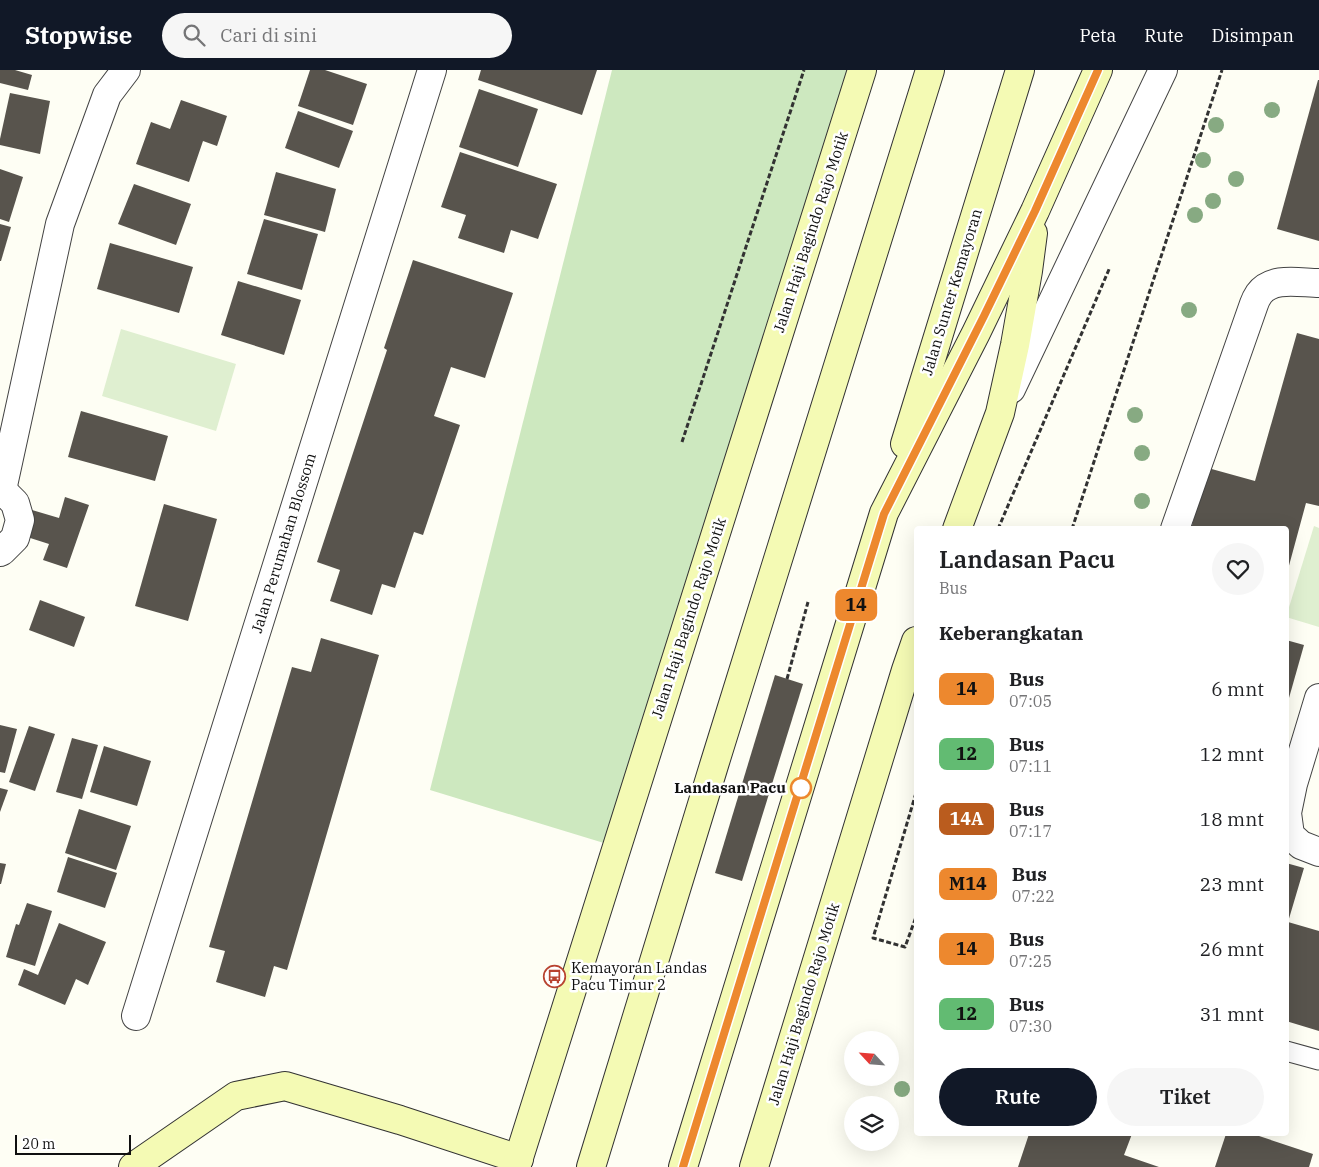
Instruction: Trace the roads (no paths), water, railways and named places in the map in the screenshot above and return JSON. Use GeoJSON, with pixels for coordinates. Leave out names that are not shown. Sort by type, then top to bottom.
{"type":"FeatureCollection","features":[{"type":"Feature","properties":{"kind":"main road","name":"Jalan Haji Bagindo Rajo Motik"},"geometry":{"type":"LineString","coordinates":[[518,1163],[862,70]]}},
{"type":"Feature","properties":{"kind":"main road"},"geometry":{"type":"LineString","coordinates":[[591,1167],[930,70]]}},
{"type":"Feature","properties":{"kind":"main road","name":"Jalan Sunter Kemayoran"},"geometry":{"type":"LineString","coordinates":[[884,514],[1020,70]]}},
{"type":"Feature","properties":{"kind":"main road"},"geometry":{"type":"LineString","coordinates":[[684,1167],[884,514],[976,334],[1035,211],[1098,70]]}},
{"type":"Feature","properties":{"kind":"main road"},"geometry":{"type":"LineString","coordinates":[[958,526],[1000,413],[1015,345],[1028,271],[1035,211]]}},
{"type":"Feature","properties":{"kind":"main road","name":"Jalan Haji Bagindo Rajo Motik"},"geometry":{"type":"LineString","coordinates":[[754,1167],[914,648]]}},
{"type":"Feature","properties":{"kind":"main road"},"geometry":{"type":"LineString","coordinates":[[133,1167],[236,1096],[285,1086],[400,1120],[518,1163]]}},
{"type":"Feature","properties":{"kind":"street"},"geometry":{"type":"LineString","coordinates":[[0,552],[15,538],[20,520],[15,503],[1,489],[60,224],[107,95],[126,70]]}},
{"type":"Feature","properties":{"kind":"street","name":"Jalan Perumahan Blossom"},"geometry":{"type":"LineString","coordinates":[[136,1016],[432,70]]}},
{"type":"Feature","properties":{"kind":"street"},"geometry":{"type":"LineString","coordinates":[[1000,413],[1163,70]]}},
{"type":"Feature","properties":{"kind":"street"},"geometry":{"type":"LineString","coordinates":[[1176,526],[1254,304],[1260,293],[1268,286],[1281,282],[1319,283]]}},
{"type":"Feature","properties":{"kind":"street"},"geometry":{"type":"LineString","coordinates":[[1289,803],[1319,698]]}},
{"type":"Feature","properties":{"kind":"street"},"geometry":{"type":"LineString","coordinates":[[1289,827],[1290,834],[1302,845],[1319,852]]}},
{"type":"Feature","properties":{"kind":"lane"},"geometry":{"type":"LineString","coordinates":[[1289,1052],[1319,1060]]}},
{"type":"Feature","properties":{"kind":"place","name":"Landasan Pacu"},"geometry":{"type":"Point","coordinates":[801,788]}},
{"type":"Feature","properties":{"kind":"place","name":"Kemayoran Landas Pacu Timur 2"},"geometry":{"type":"Point","coordinates":[555,977]}}]}
